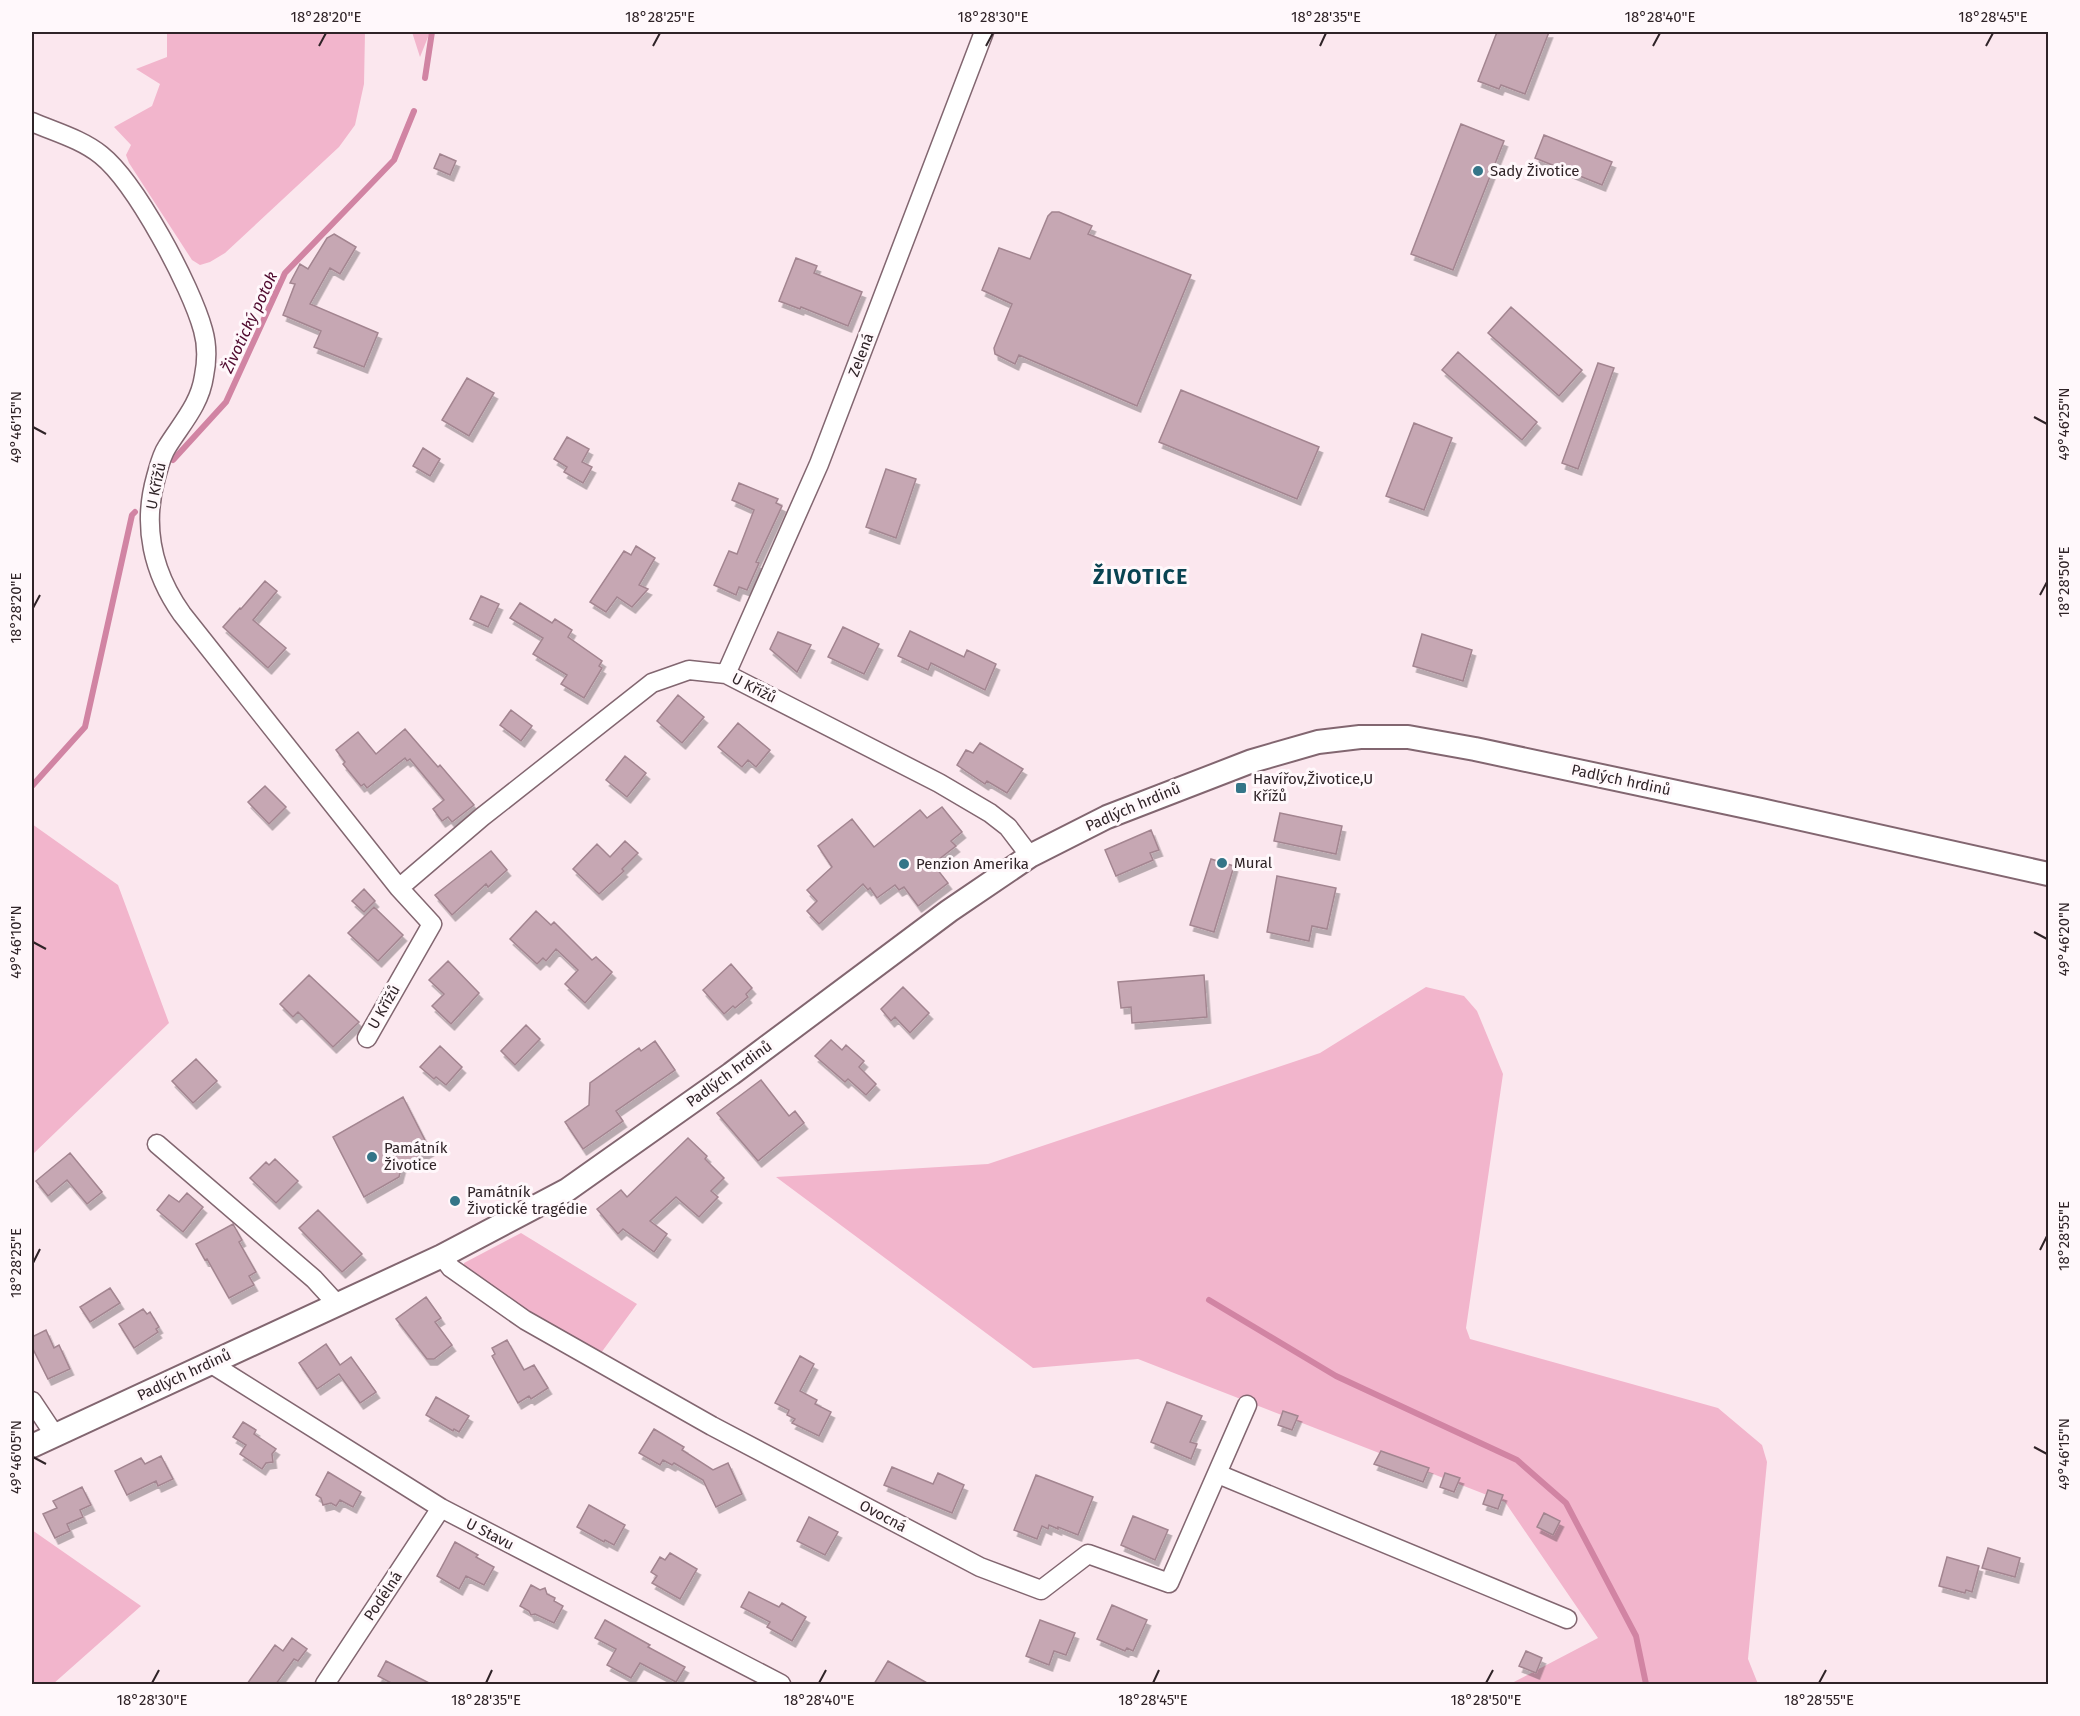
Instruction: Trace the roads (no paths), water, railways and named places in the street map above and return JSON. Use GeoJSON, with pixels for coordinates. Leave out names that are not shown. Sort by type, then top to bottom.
{"type":"FeatureCollection","features":[{"type":"Feature","properties":{"kind":"street","name":"Zelená"},"geometry":{"type":"LineString","coordinates":[[726,674],[819,464],[984,32]]}},
{"type":"Feature","properties":{"kind":"street","name":"U Křížů"},"geometry":{"type":"LineString","coordinates":[[32,122],[87,145],[121,175],[134,192],[163,242],[189,293],[203,330],[206,365],[199,396],[190,414],[165,449],[151,493],[149,506],[151,539],[154,560],[161,578],[182,614],[399,888],[432,924],[367,1038]]}},
{"type":"Feature","properties":{"kind":"street","name":"U Křížů"},"geometry":{"type":"LineString","coordinates":[[399,888],[482,817],[652,683],[689,670],[726,674],[939,783],[990,813],[1008,827],[1030,856]]}},
{"type":"Feature","properties":{"kind":"street","name":"Padlých hrdinů"},"geometry":{"type":"LineString","coordinates":[[32,1446],[441,1256],[567,1190],[731,1074],[949,911],[1030,856],[1107,817],[1252,761],[1318,742],[1360,737],[1408,737],[1475,749],[2049,874]]}},
{"type":"Feature","properties":{"kind":"street"},"geometry":{"type":"LineString","coordinates":[[157,1144],[314,1279],[336,1303]]}},
{"type":"Feature","properties":{"kind":"street","name":"Ovocná"},"geometry":{"type":"LineString","coordinates":[[441,1256],[451,1268],[525,1320],[701,1420],[980,1567],[1041,1590],[1088,1554],[1169,1583],[1247,1406]]}},
{"type":"Feature","properties":{"kind":"street","name":"U Stavu"},"geometry":{"type":"LineString","coordinates":[[210,1363],[441,1508],[781,1684]]}},
{"type":"Feature","properties":{"kind":"street"},"geometry":{"type":"LineString","coordinates":[[32,1401],[54,1434]]}},
{"type":"Feature","properties":{"kind":"street"},"geometry":{"type":"LineString","coordinates":[[1218,1474],[1567,1619]]}},
{"type":"Feature","properties":{"kind":"street","name":"Podélná"},"geometry":{"type":"LineString","coordinates":[[325,1684],[441,1508]]}},
{"type":"Feature","properties":{"kind":"waterway","name":"Životický potok"},"geometry":{"type":"LineString","coordinates":[[425,78],[432,32]]}},
{"type":"Feature","properties":{"kind":"waterway","name":"Životický potok"},"geometry":{"type":"LineString","coordinates":[[173,460],[226,402],[285,273],[394,160],[414,111]]}},
{"type":"Feature","properties":{"kind":"waterway","name":"Životický potok"},"geometry":{"type":"LineString","coordinates":[[32,786],[85,727],[132,515],[135,512]]}},
{"type":"Feature","properties":{"kind":"waterway"},"geometry":{"type":"LineString","coordinates":[[1209,1300],[1336,1376],[1517,1460],[1566,1503],[1636,1636],[1646,1684]]}},
{"type":"Feature","properties":{"kind":"place","name":"Sady Životice"},"geometry":{"type":"Point","coordinates":[1478,171]}},
{"type":"Feature","properties":{"kind":"place","name":"Havířov,Životice,U Křížů"},"geometry":{"type":"Point","coordinates":[1241,788]}},
{"type":"Feature","properties":{"kind":"place","name":"Mural"},"geometry":{"type":"Point","coordinates":[1222,863]}},
{"type":"Feature","properties":{"kind":"place","name":"Penzion Amerika"},"geometry":{"type":"Point","coordinates":[904,864]}},
{"type":"Feature","properties":{"kind":"place","name":"Památník Životice"},"geometry":{"type":"Point","coordinates":[372,1157]}},
{"type":"Feature","properties":{"kind":"place","name":"Památník Životické tragédie"},"geometry":{"type":"Point","coordinates":[455,1201]}},
{"type":"Feature","properties":{"kind":"district","name":"ŽIVOTICE"},"geometry":{"type":"Point","coordinates":[1141,577]}}]}
